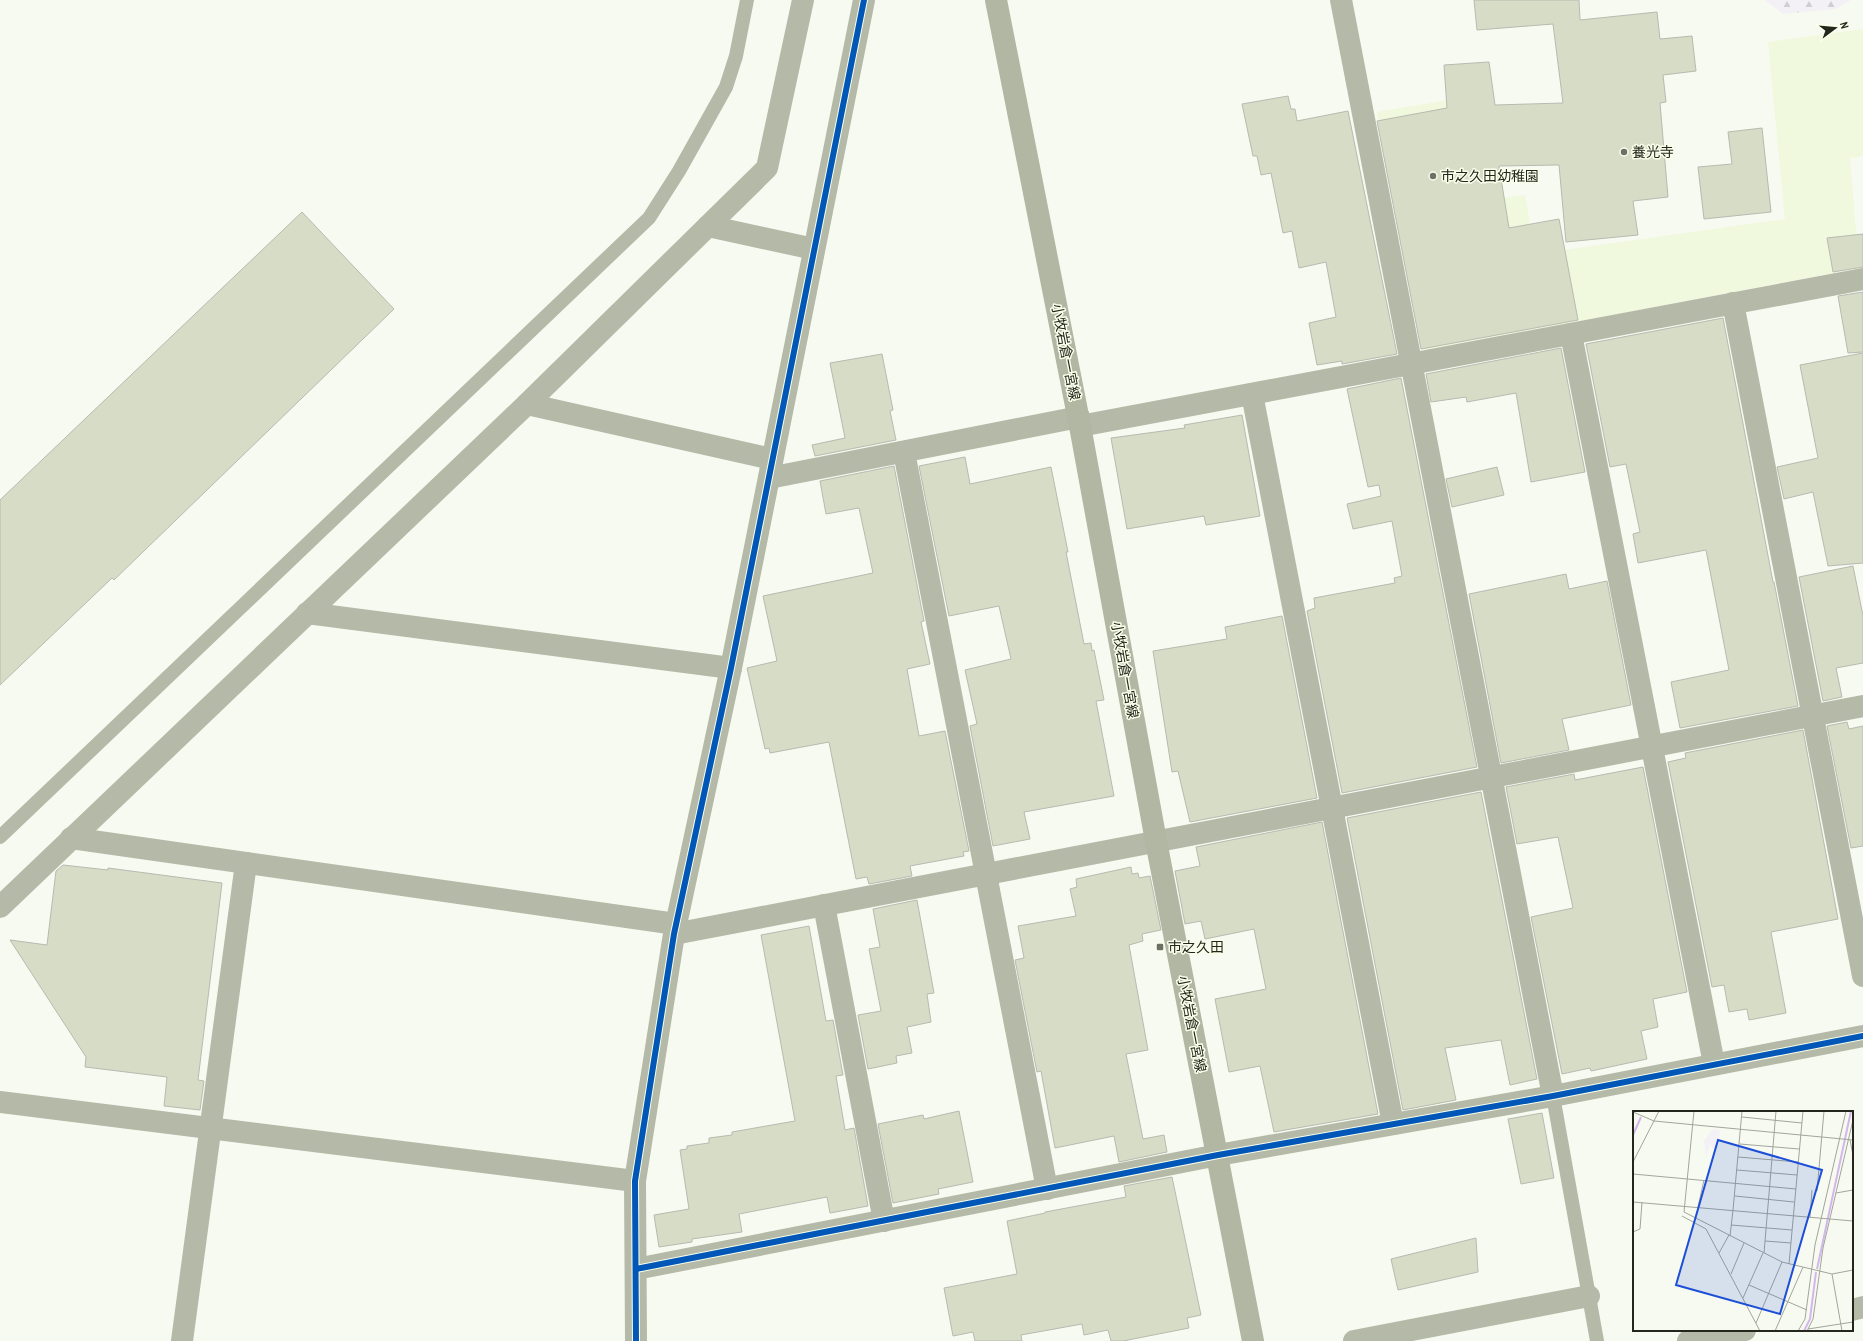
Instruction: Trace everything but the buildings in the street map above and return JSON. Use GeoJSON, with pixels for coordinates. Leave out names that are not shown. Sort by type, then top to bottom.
{"type":"FeatureCollection","features":[{"type":"Feature","properties":{"kind":"main road","name":"小牧岩倉一宮線"},"geometry":{"type":"LineString","coordinates":[[996,0],[1080,422],[1156,841],[1253,1341]]}},
{"type":"Feature","properties":{"kind":"street"},"geometry":{"type":"LineString","coordinates":[[0,907],[527,404],[767,168],[803,0]]}},
{"type":"Feature","properties":{"kind":"street"},"geometry":{"type":"LineString","coordinates":[[636,1341],[635,1181],[675,929],[731,668],[864,0]]}},
{"type":"Feature","properties":{"kind":"street"},"geometry":{"type":"LineString","coordinates":[[1341,0],[1553,1096]]}},
{"type":"Feature","properties":{"kind":"street"},"geometry":{"type":"LineString","coordinates":[[708,226],[814,249]]}},
{"type":"Feature","properties":{"kind":"street"},"geometry":{"type":"LineString","coordinates":[[527,404],[770,469],[904,452],[1252,394],[1863,279]]}},
{"type":"Feature","properties":{"kind":"street"},"geometry":{"type":"LineString","coordinates":[[1733,303],[1863,976]]}},
{"type":"Feature","properties":{"kind":"street"},"geometry":{"type":"LineString","coordinates":[[1571,334],[1714,1064]]}},
{"type":"Feature","properties":{"kind":"street"},"geometry":{"type":"LineString","coordinates":[[1252,394],[1393,1124]]}},
{"type":"Feature","properties":{"kind":"street"},"geometry":{"type":"LineString","coordinates":[[904,452],[1048,1189]]}},
{"type":"Feature","properties":{"kind":"street"},"geometry":{"type":"LineString","coordinates":[[307,613],[731,668]]}},
{"type":"Feature","properties":{"kind":"street"},"geometry":{"type":"LineString","coordinates":[[71,838],[246,863],[675,929],[824,905],[1863,706]]}},
{"type":"Feature","properties":{"kind":"street"},"geometry":{"type":"LineString","coordinates":[[182,1341],[246,863]]}},
{"type":"Feature","properties":{"kind":"street"},"geometry":{"type":"LineString","coordinates":[[824,905],[884,1221]]}},
{"type":"Feature","properties":{"kind":"street"},"geometry":{"type":"LineString","coordinates":[[636,1269],[1218,1156],[1553,1096],[1863,1036]]}},
{"type":"Feature","properties":{"kind":"street"},"geometry":{"type":"LineString","coordinates":[[0,1102],[635,1181]]}},
{"type":"Feature","properties":{"kind":"street"},"geometry":{"type":"LineString","coordinates":[[1354,1341],[1589,1296]]}},
{"type":"Feature","properties":{"kind":"street"},"geometry":{"type":"LineString","coordinates":[[1853,1310],[1863,1307]]}},
{"type":"Feature","properties":{"kind":"street"},"geometry":{"type":"LineString","coordinates":[[1688,1341],[1740,1331]]}},
{"type":"Feature","properties":{"kind":"lane"},"geometry":{"type":"LineString","coordinates":[[0,837],[649,218],[679,171],[726,87],[736,56],[747,0]]}},
{"type":"Feature","properties":{"kind":"lane"},"geometry":{"type":"LineString","coordinates":[[1553,1096],[1597,1341]]}},
{"type":"Feature","properties":{"kind":"shaded area","name":"市之久田幼稚園"},"geometry":{"type":"Polygon","coordinates":[[[1863,29],[1863,156],[1850,158],[1859,268],[1425,351],[1377,112],[1460,98],[1481,201],[1525,195],[1535,254],[1785,219],[1768,42],[1863,29]]]}},
{"type":"Feature","properties":{"kind":"green space"},"geometry":{"type":"Polygon","coordinates":[[[1765,0],[1851,0],[1835,9],[1783,14],[1765,0]]]}},
{"type":"Feature","properties":{"kind":"cycle path"},"geometry":{"type":"LineString","coordinates":[[636,1341],[635,1181],[674,934],[731,668],[864,0]]}},
{"type":"Feature","properties":{"kind":"cycle path"},"geometry":{"type":"LineString","coordinates":[[636,1269],[1218,1155],[1553,1096],[1863,1036]]}},
{"type":"Feature","properties":{"kind":"place","name":"養光寺"},"geometry":{"type":"Point","coordinates":[1624,152]}},
{"type":"Feature","properties":{"kind":"place","name":"市之久田幼稚園"},"geometry":{"type":"Point","coordinates":[1433,176]}},
{"type":"Feature","properties":{"kind":"place","name":"市之久田"},"geometry":{"type":"Point","coordinates":[1160,947]}}]}
